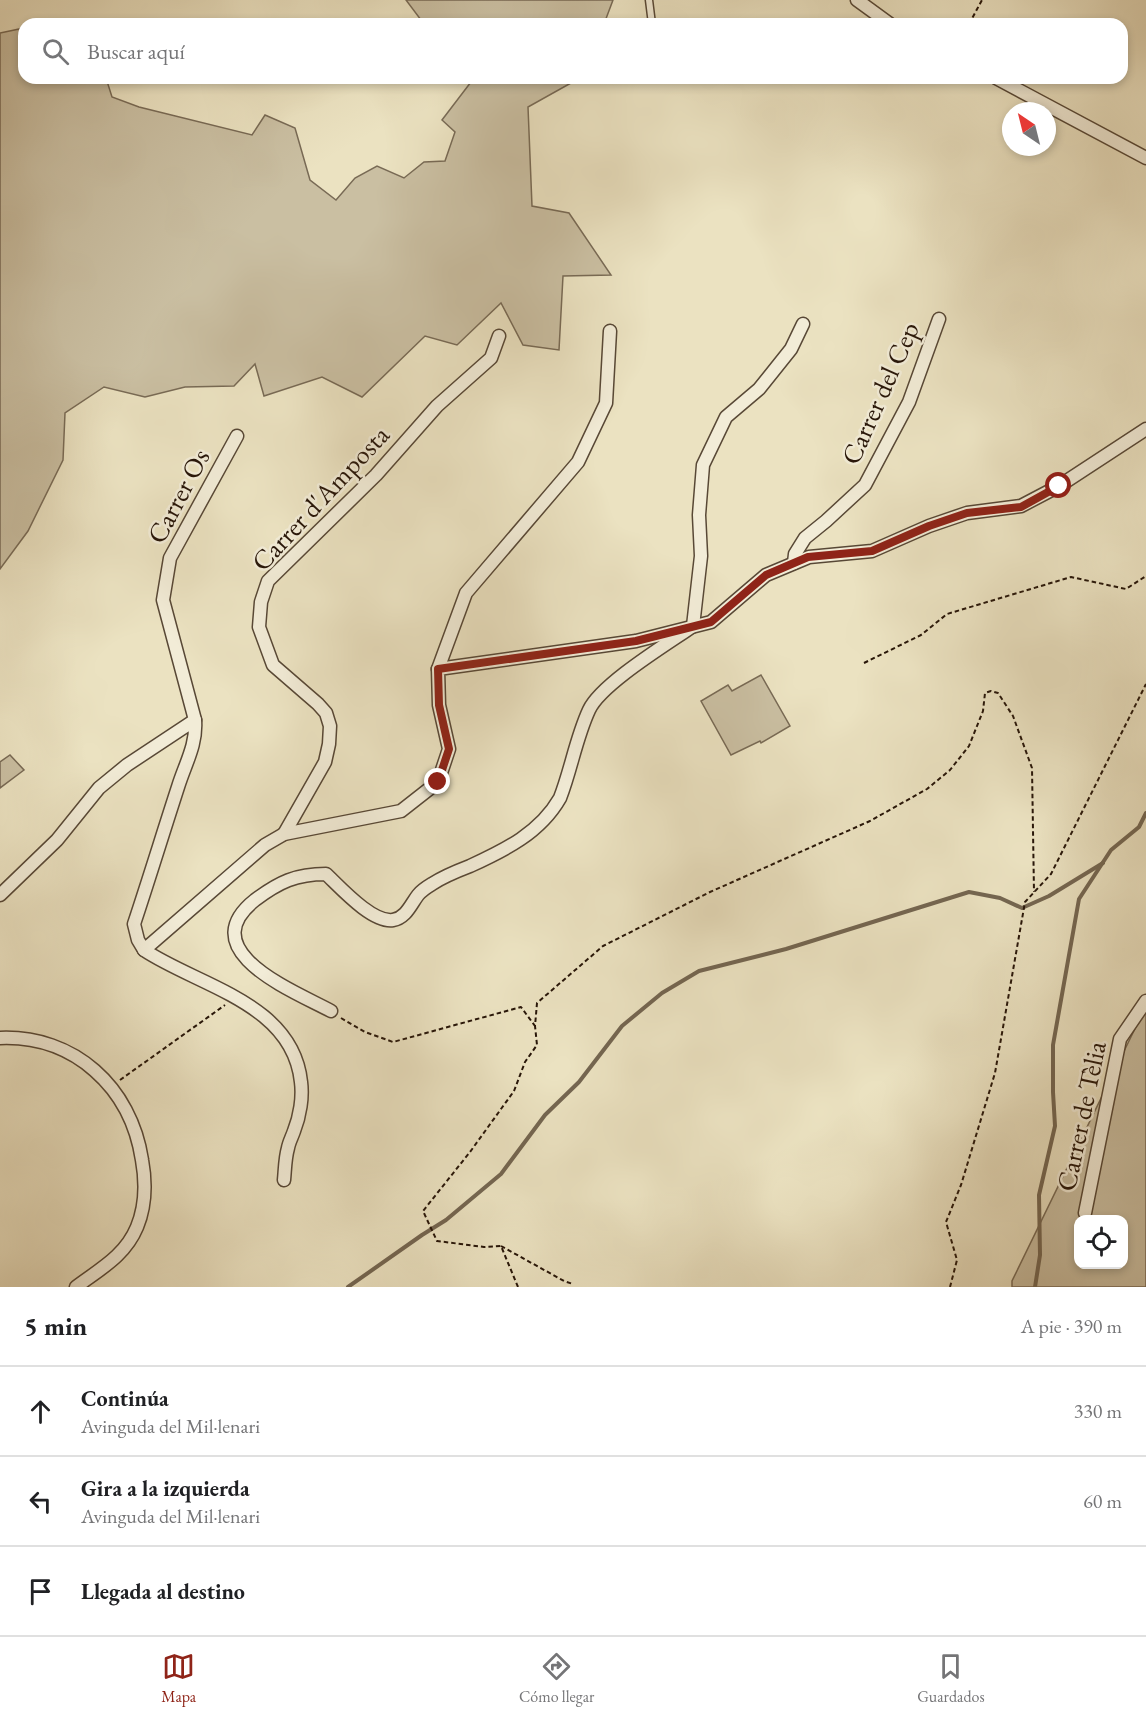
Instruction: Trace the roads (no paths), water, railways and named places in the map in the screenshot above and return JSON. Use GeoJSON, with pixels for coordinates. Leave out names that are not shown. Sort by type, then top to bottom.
{"type":"FeatureCollection","features":[{"type":"Feature","properties":{"kind":"street"},"geometry":{"type":"LineString","coordinates":[[858,0],[882,18]]}},
{"type":"Feature","properties":{"kind":"street"},"geometry":{"type":"LineString","coordinates":[[1007,84],[1146,158]]}},
{"type":"Feature","properties":{"kind":"street","name":"Carrer del Cep"},"geometry":{"type":"LineString","coordinates":[[795,563],[795,554],[805,538],[866,485],[909,402],[939,319]]}},
{"type":"Feature","properties":{"kind":"street"},"geometry":{"type":"LineString","coordinates":[[331,1011],[253,966],[235,945],[234,927],[242,913],[254,901],[284,881],[304,874],[326,874],[376,917],[393,920],[407,913],[419,893],[437,881],[492,856],[521,840],[538,827],[553,811],[560,798],[589,709],[599,695],[645,659],[693,626],[701,556],[699,515],[703,465],[726,417],[759,389],[791,349],[803,324]]}},
{"type":"Feature","properties":{"kind":"street"},"geometry":{"type":"LineString","coordinates":[[144,950],[265,844],[284,834],[401,811],[438,782],[449,749],[439,705],[438,669],[466,593],[578,462],[606,403],[610,331]]}},
{"type":"Feature","properties":{"kind":"street","name":"Carrer d'Amposta"},"geometry":{"type":"LineString","coordinates":[[284,834],[325,762],[330,726],[326,713],[318,704],[273,664],[259,627],[261,602],[268,581],[376,475],[436,406],[491,358],[499,336]]}},
{"type":"Feature","properties":{"kind":"street"},"geometry":{"type":"LineString","coordinates":[[438,669],[636,641],[711,622],[766,575],[808,557],[872,551],[929,526],[967,513],[1021,507],[1059,486],[1146,429]]}},
{"type":"Feature","properties":{"kind":"street","name":"Carrer Os"},"geometry":{"type":"LineString","coordinates":[[195,720],[162,600],[170,558],[237,436]]}},
{"type":"Feature","properties":{"kind":"street"},"geometry":{"type":"LineString","coordinates":[[0,896],[57,840],[99,788],[126,765],[195,720],[196,734],[193,748],[182,774],[134,924],[138,940],[144,950],[165,963],[237,996],[272,1023],[285,1039],[295,1058],[301,1082],[300,1106],[288,1147],[284,1180]]}},
{"type":"Feature","properties":{"kind":"street","name":"Carrer de Tèlia"},"geometry":{"type":"LineString","coordinates":[[1084,1213],[1120,1038],[1146,1001]]}},
{"type":"Feature","properties":{"kind":"street"},"geometry":{"type":"LineString","coordinates":[[0,1038],[41,1041],[67,1052],[88,1066],[111,1086],[127,1109],[137,1134],[145,1179],[144,1208],[137,1228],[124,1250],[107,1267],[76,1287]]}},
{"type":"Feature","properties":{"kind":"lane"},"geometry":{"type":"LineString","coordinates":[[649,0],[651,18]]}},
{"type":"Feature","properties":{"kind":"waterway"},"geometry":{"type":"LineString","coordinates":[[1035,1287],[1040,1255],[1039,1195],[1055,1126],[1053,1045],[1079,899],[1111,850],[1139,827],[1146,813]]}},
{"type":"Feature","properties":{"kind":"waterway"},"geometry":{"type":"LineString","coordinates":[[348,1287],[446,1220],[501,1174],[545,1115],[579,1082],[622,1026],[662,993],[699,971],[786,949],[969,892],[1000,898],[1022,908],[1049,896],[1103,863]]}}]}
